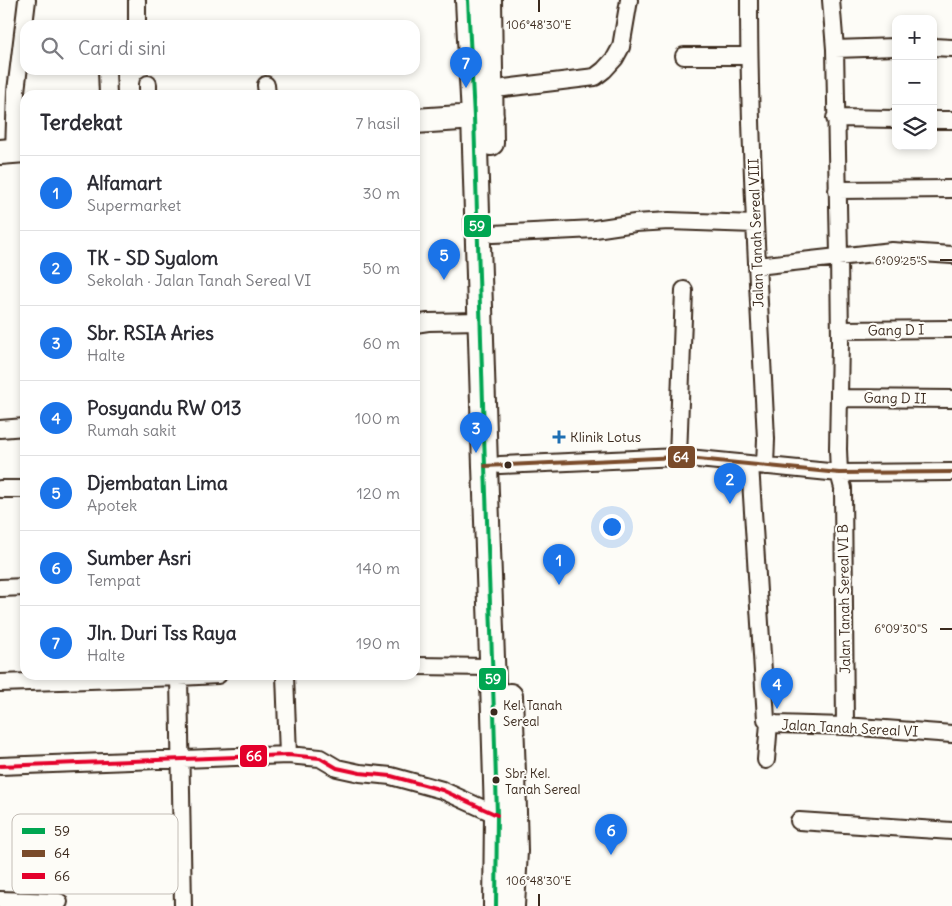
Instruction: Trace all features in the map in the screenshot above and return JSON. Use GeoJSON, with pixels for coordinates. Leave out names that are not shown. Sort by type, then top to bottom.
{"type":"FeatureCollection","features":[{"type":"Feature","properties":{"kind":"main road"},"geometry":{"type":"LineString","coordinates":[[468,0],[481,89],[480,321],[492,465],[503,724],[515,851],[512,906]]}},
{"type":"Feature","properties":{"kind":"main road"},"geometry":{"type":"LineString","coordinates":[[481,89],[489,0]]}},
{"type":"Feature","properties":{"kind":"main road"},"geometry":{"type":"LineString","coordinates":[[420,120],[482,116]]}},
{"type":"Feature","properties":{"kind":"main road"},"geometry":{"type":"LineString","coordinates":[[482,116],[493,234],[495,330],[492,465],[492,667],[503,724],[497,815],[496,906]]}},
{"type":"Feature","properties":{"kind":"street"},"geometry":{"type":"LineString","coordinates":[[23,20],[27,0]]}},
{"type":"Feature","properties":{"kind":"street"},"geometry":{"type":"LineString","coordinates":[[136,20],[138,0]]}},
{"type":"Feature","properties":{"kind":"street"},"geometry":{"type":"LineString","coordinates":[[481,89],[595,77],[615,58],[621,47],[629,0]]}},
{"type":"Feature","properties":{"kind":"street","name":"Jalan Tanah Sereal VIII"},"geometry":{"type":"LineString","coordinates":[[749,0],[755,224],[766,439],[758,465]]}},
{"type":"Feature","properties":{"kind":"street","name":"Jalan Tanah Sereal VI B"},"geometry":{"type":"LineString","coordinates":[[831,0],[839,256],[838,449],[839,473],[843,488],[845,726]]}},
{"type":"Feature","properties":{"kind":"street"},"geometry":{"type":"LineString","coordinates":[[13,151],[8,89],[20,33]]}},
{"type":"Feature","properties":{"kind":"street"},"geometry":{"type":"LineString","coordinates":[[834,49],[892,47]]}},
{"type":"Feature","properties":{"kind":"street"},"geometry":{"type":"LineString","coordinates":[[937,47],[952,48]]}},
{"type":"Feature","properties":{"kind":"street"},"geometry":{"type":"LineString","coordinates":[[684,56],[749,56]]}},
{"type":"Feature","properties":{"kind":"street"},"geometry":{"type":"LineString","coordinates":[[108,75],[108,90]]}},
{"type":"Feature","properties":{"kind":"street"},"geometry":{"type":"LineString","coordinates":[[835,118],[892,119]]}},
{"type":"Feature","properties":{"kind":"street"},"geometry":{"type":"LineString","coordinates":[[937,120],[952,120]]}},
{"type":"Feature","properties":{"kind":"street"},"geometry":{"type":"LineString","coordinates":[[837,190],[952,189]]}},
{"type":"Feature","properties":{"kind":"street"},"geometry":{"type":"LineString","coordinates":[[493,234],[595,230],[635,223],[669,221],[755,224]]}},
{"type":"Feature","properties":{"kind":"street"},"geometry":{"type":"LineString","coordinates":[[757,266],[892,251],[952,255]]}},
{"type":"Feature","properties":{"kind":"street"},"geometry":{"type":"LineString","coordinates":[[678,456],[684,290]]}},
{"type":"Feature","properties":{"kind":"street"},"geometry":{"type":"LineString","coordinates":[[420,323],[480,321]]}},
{"type":"Feature","properties":{"kind":"street","name":"Gang D I"},"geometry":{"type":"LineString","coordinates":[[840,330],[952,329]]}},
{"type":"Feature","properties":{"kind":"street","name":"Gang D II"},"geometry":{"type":"LineString","coordinates":[[838,398],[952,399]]}},
{"type":"Feature","properties":{"kind":"street"},"geometry":{"type":"LineString","coordinates":[[0,428],[20,427]]}},
{"type":"Feature","properties":{"kind":"street"},"geometry":{"type":"LineString","coordinates":[[492,465],[678,456],[839,473],[952,472]]}},
{"type":"Feature","properties":{"kind":"street","name":"Jalan Tanah Sereal VI"},"geometry":{"type":"LineString","coordinates":[[758,465],[766,719],[769,723],[776,724],[845,726],[952,734]]}},
{"type":"Feature","properties":{"kind":"street"},"geometry":{"type":"LineString","coordinates":[[0,489],[20,489]]}},
{"type":"Feature","properties":{"kind":"street"},"geometry":{"type":"LineString","coordinates":[[0,588],[20,587]]}},
{"type":"Feature","properties":{"kind":"street"},"geometry":{"type":"LineString","coordinates":[[420,666],[492,667]]}},
{"type":"Feature","properties":{"kind":"street"},"geometry":{"type":"LineString","coordinates":[[0,683],[107,680]]}},
{"type":"Feature","properties":{"kind":"street"},"geometry":{"type":"LineString","coordinates":[[179,680],[183,906]]}},
{"type":"Feature","properties":{"kind":"street"},"geometry":{"type":"LineString","coordinates":[[285,680],[288,755]]}},
{"type":"Feature","properties":{"kind":"street"},"geometry":{"type":"LineString","coordinates":[[766,760],[769,723]]}},
{"type":"Feature","properties":{"kind":"street"},"geometry":{"type":"LineString","coordinates":[[0,766],[288,755],[320,758],[337,768],[360,773],[391,776],[442,790],[497,815]]}},
{"type":"Feature","properties":{"kind":"street"},"geometry":{"type":"LineString","coordinates":[[799,821],[952,831]]}},
{"type":"Feature","properties":{"kind":"street"},"geometry":{"type":"LineString","coordinates":[[0,900],[59,902]]}},
{"type":"Feature","properties":{"kind":"transit line","name":"59"},"geometry":{"type":"LineString","coordinates":[[468,0],[474,117],[494,713],[497,815],[496,906]]}},
{"type":"Feature","properties":{"kind":"transit line","name":"64"},"geometry":{"type":"LineString","coordinates":[[485,466],[678,457],[839,473],[952,472]]}},
{"type":"Feature","properties":{"kind":"transit line","name":"66"},"geometry":{"type":"LineString","coordinates":[[0,766],[288,755],[320,758],[337,768],[360,773],[391,776],[442,790],[497,815]]}},
{"type":"Feature","properties":{"kind":"place","name":"Jln. Duri Tss Raya"},"geometry":{"type":"Point","coordinates":[466,88]}},
{"type":"Feature","properties":{"kind":"place","name":"Djembatan Lima"},"geometry":{"type":"Point","coordinates":[444,280]}},
{"type":"Feature","properties":{"kind":"place","name":"Klinik Lotus"},"geometry":{"type":"Point","coordinates":[559,437]}},
{"type":"Feature","properties":{"kind":"place","name":"Sbr. RSIA Aries"},"geometry":{"type":"Point","coordinates":[476,453]}},
{"type":"Feature","properties":{"kind":"place","name":"TK - SD Syalom"},"geometry":{"type":"Point","coordinates":[730,504]}},
{"type":"Feature","properties":{"kind":"place","name":"Alfamart"},"geometry":{"type":"Point","coordinates":[559,585]}},
{"type":"Feature","properties":{"kind":"place","name":"Posyandu RW 013"},"geometry":{"type":"Point","coordinates":[777,709]}},
{"type":"Feature","properties":{"kind":"place","name":"Kel. Tanah Sereal"},"geometry":{"type":"Point","coordinates":[494,712]}},
{"type":"Feature","properties":{"kind":"place","name":"Sbr. Kel. Tanah Sereal"},"geometry":{"type":"Point","coordinates":[496,780]}},
{"type":"Feature","properties":{"kind":"place","name":"Sumber Asri"},"geometry":{"type":"Point","coordinates":[611,855]}}]}
